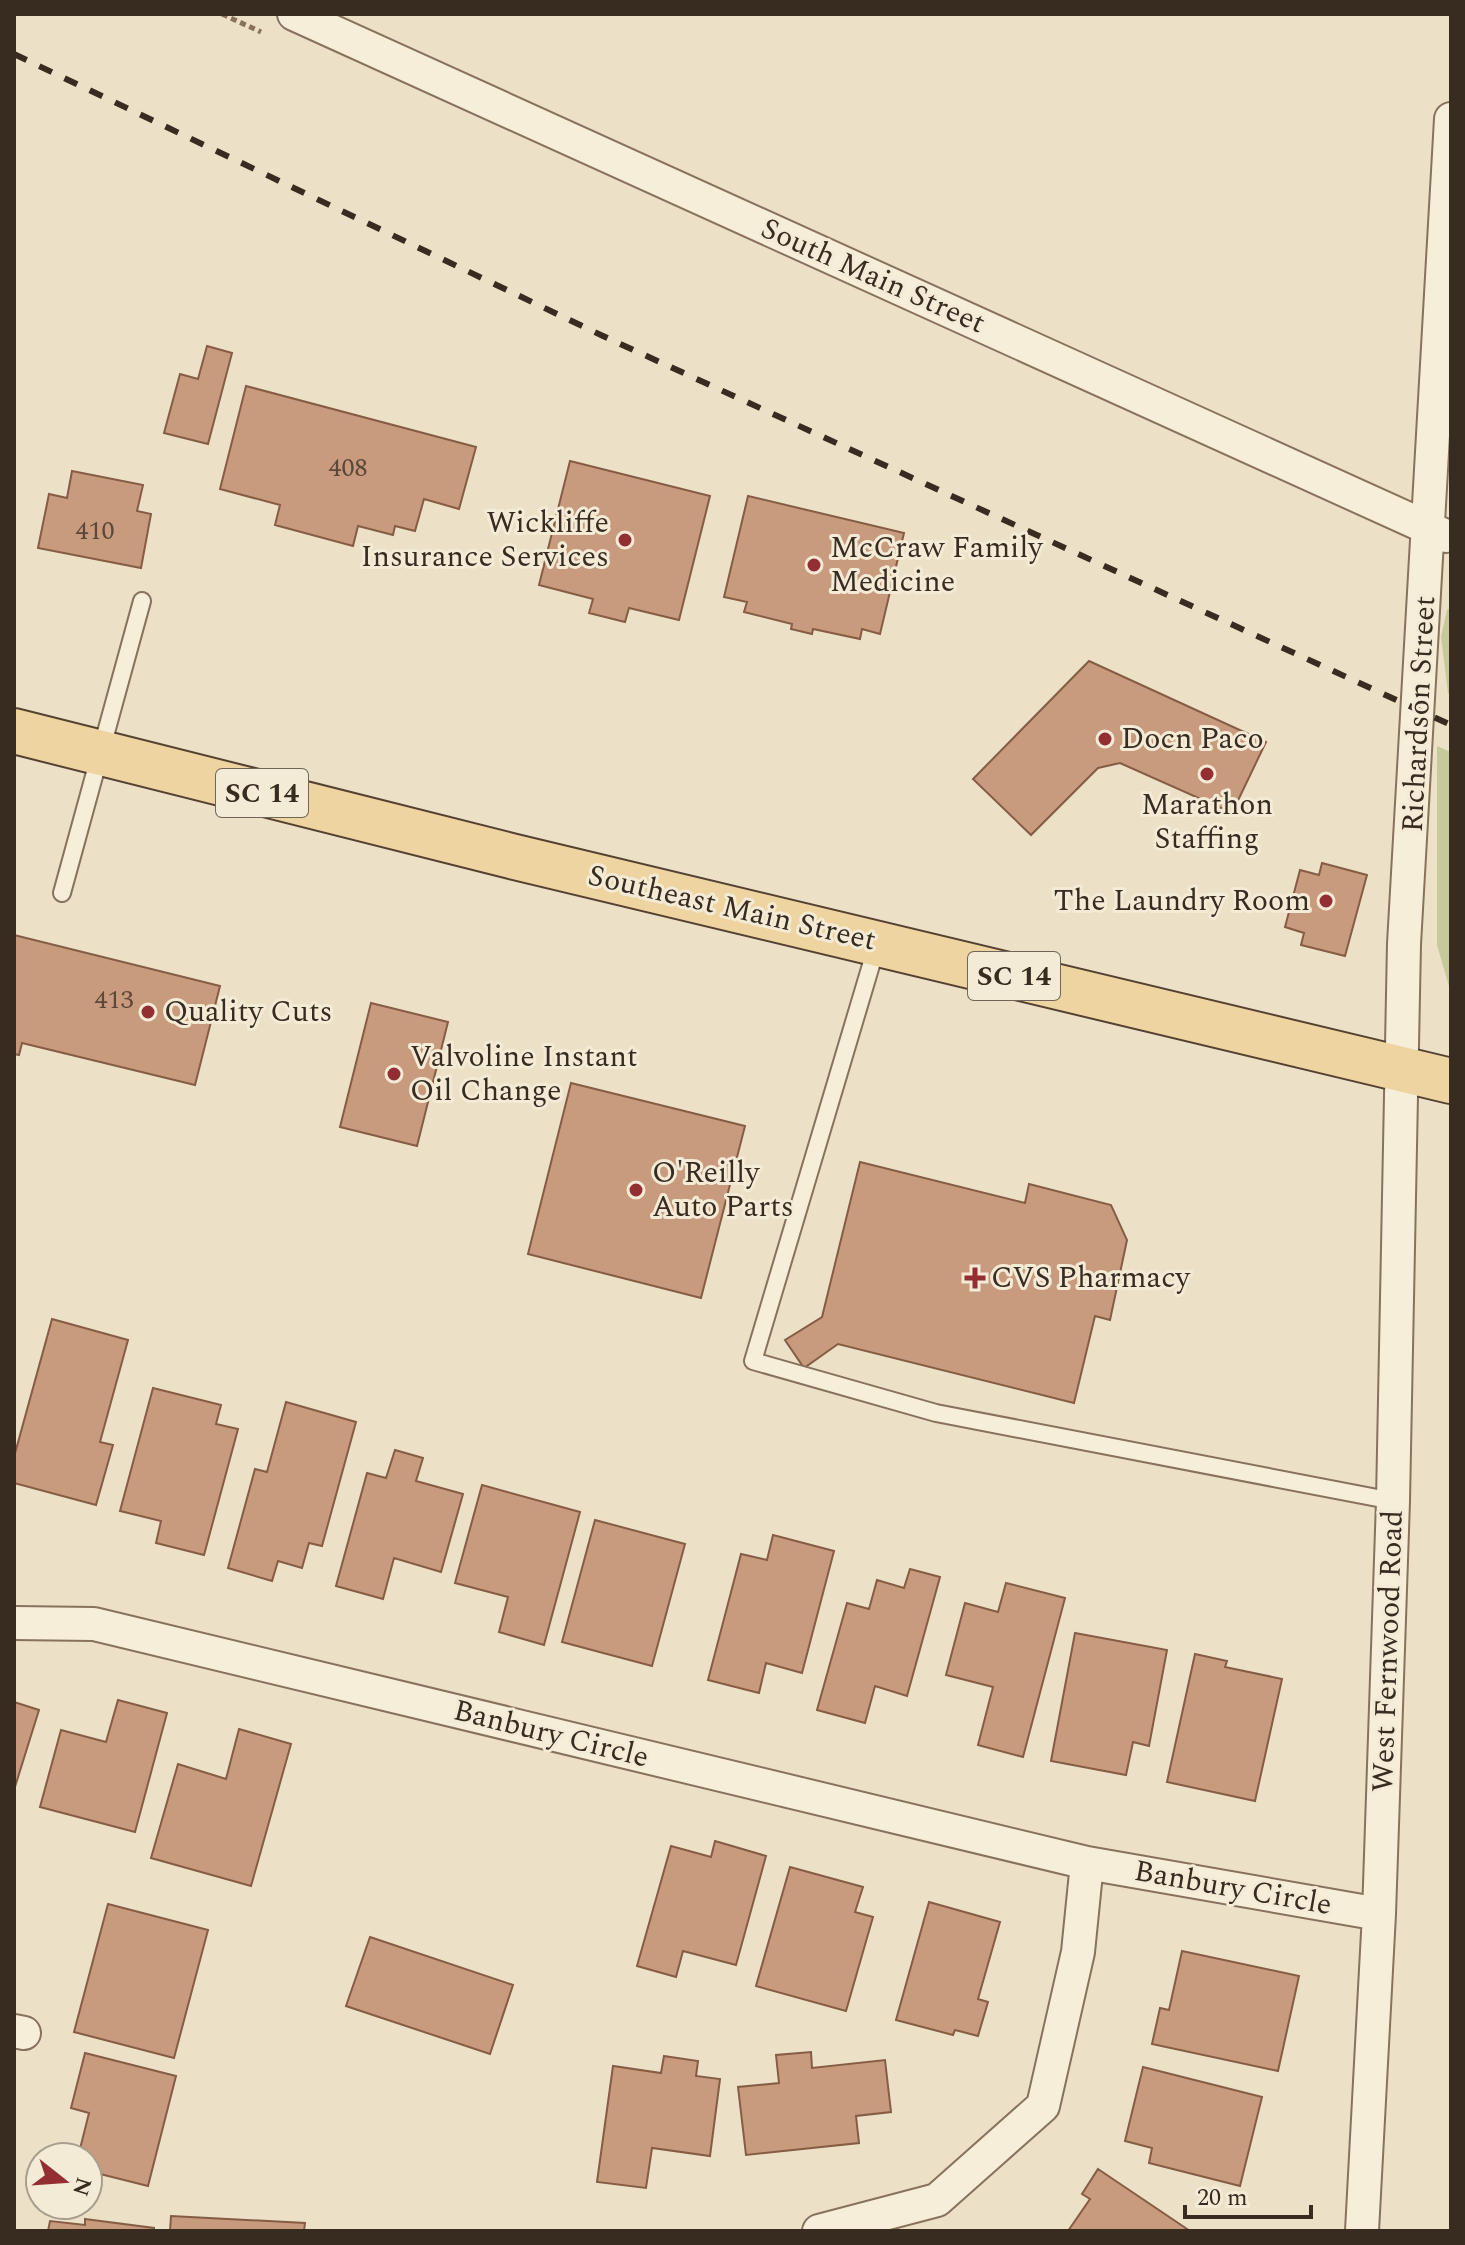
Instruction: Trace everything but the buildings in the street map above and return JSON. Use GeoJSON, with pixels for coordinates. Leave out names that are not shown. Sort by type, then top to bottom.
{"type":"FeatureCollection","features":[{"type":"Feature","properties":{"kind":"main road","name":"Southeast Main Street"},"geometry":{"type":"LineString","coordinates":[[14,731],[1451,1081]]}},
{"type":"Feature","properties":{"kind":"street","name":"South Main Street"},"geometry":{"type":"LineString","coordinates":[[294,14],[1441,533]]}},
{"type":"Feature","properties":{"kind":"street","name":"Richardson Street"},"geometry":{"type":"LineString","coordinates":[[1403,1070],[1404,944],[1441,533],[1451,119]]}},
{"type":"Feature","properties":{"kind":"street","name":"West Fernwood Road"},"geometry":{"type":"LineString","coordinates":[[1362,2231],[1379,1914],[1403,1070]]}},
{"type":"Feature","properties":{"kind":"street","name":"Banbury Circle"},"geometry":{"type":"LineString","coordinates":[[14,1623],[94,1624],[1087,1863],[1379,1914]]}},
{"type":"Feature","properties":{"kind":"street"},"geometry":{"type":"LineString","coordinates":[[819,2231],[937,2200],[1043,2106],[1078,1952],[1087,1863]]}},
{"type":"Feature","properties":{"kind":"lane"},"geometry":{"type":"LineString","coordinates":[[62,893],[142,601]]}},
{"type":"Feature","properties":{"kind":"lane"},"geometry":{"type":"LineString","coordinates":[[878,943],[753,1361],[936,1413],[1393,1501]]}},
{"type":"Feature","properties":{"kind":"green space"},"geometry":{"type":"Polygon","coordinates":[[[1451,607],[1451,695],[1448,693],[1441,637],[1447,610],[1451,607]]]}},
{"type":"Feature","properties":{"kind":"green space"},"geometry":{"type":"Polygon","coordinates":[[[1437,746],[1451,752],[1451,993],[1437,945],[1437,746]]]}},
{"type":"Feature","properties":{"kind":"railway"},"geometry":{"type":"LineString","coordinates":[[14,54],[603,336],[1451,725]]}},
{"type":"Feature","properties":{"kind":"place","name":"Wickliffe Insurance Services"},"geometry":{"type":"Point","coordinates":[625,540]}},
{"type":"Feature","properties":{"kind":"place","name":"McCraw Family Medicine"},"geometry":{"type":"Point","coordinates":[814,565]}},
{"type":"Feature","properties":{"kind":"place","name":"Docn Paco"},"geometry":{"type":"Point","coordinates":[1105,739]}},
{"type":"Feature","properties":{"kind":"place","name":"Marathon Staffing"},"geometry":{"type":"Point","coordinates":[1207,774]}},
{"type":"Feature","properties":{"kind":"place","name":"The Laundry Room"},"geometry":{"type":"Point","coordinates":[1326,901]}},
{"type":"Feature","properties":{"kind":"place","name":"Quality Cuts"},"geometry":{"type":"Point","coordinates":[148,1012]}},
{"type":"Feature","properties":{"kind":"place","name":"Valvoline Instant Oil Change"},"geometry":{"type":"Point","coordinates":[394,1074]}},
{"type":"Feature","properties":{"kind":"place","name":"O'Reilly Auto Parts"},"geometry":{"type":"Point","coordinates":[636,1190]}},
{"type":"Feature","properties":{"kind":"place","name":"CVS Pharmacy"},"geometry":{"type":"Point","coordinates":[975,1278]}}]}
